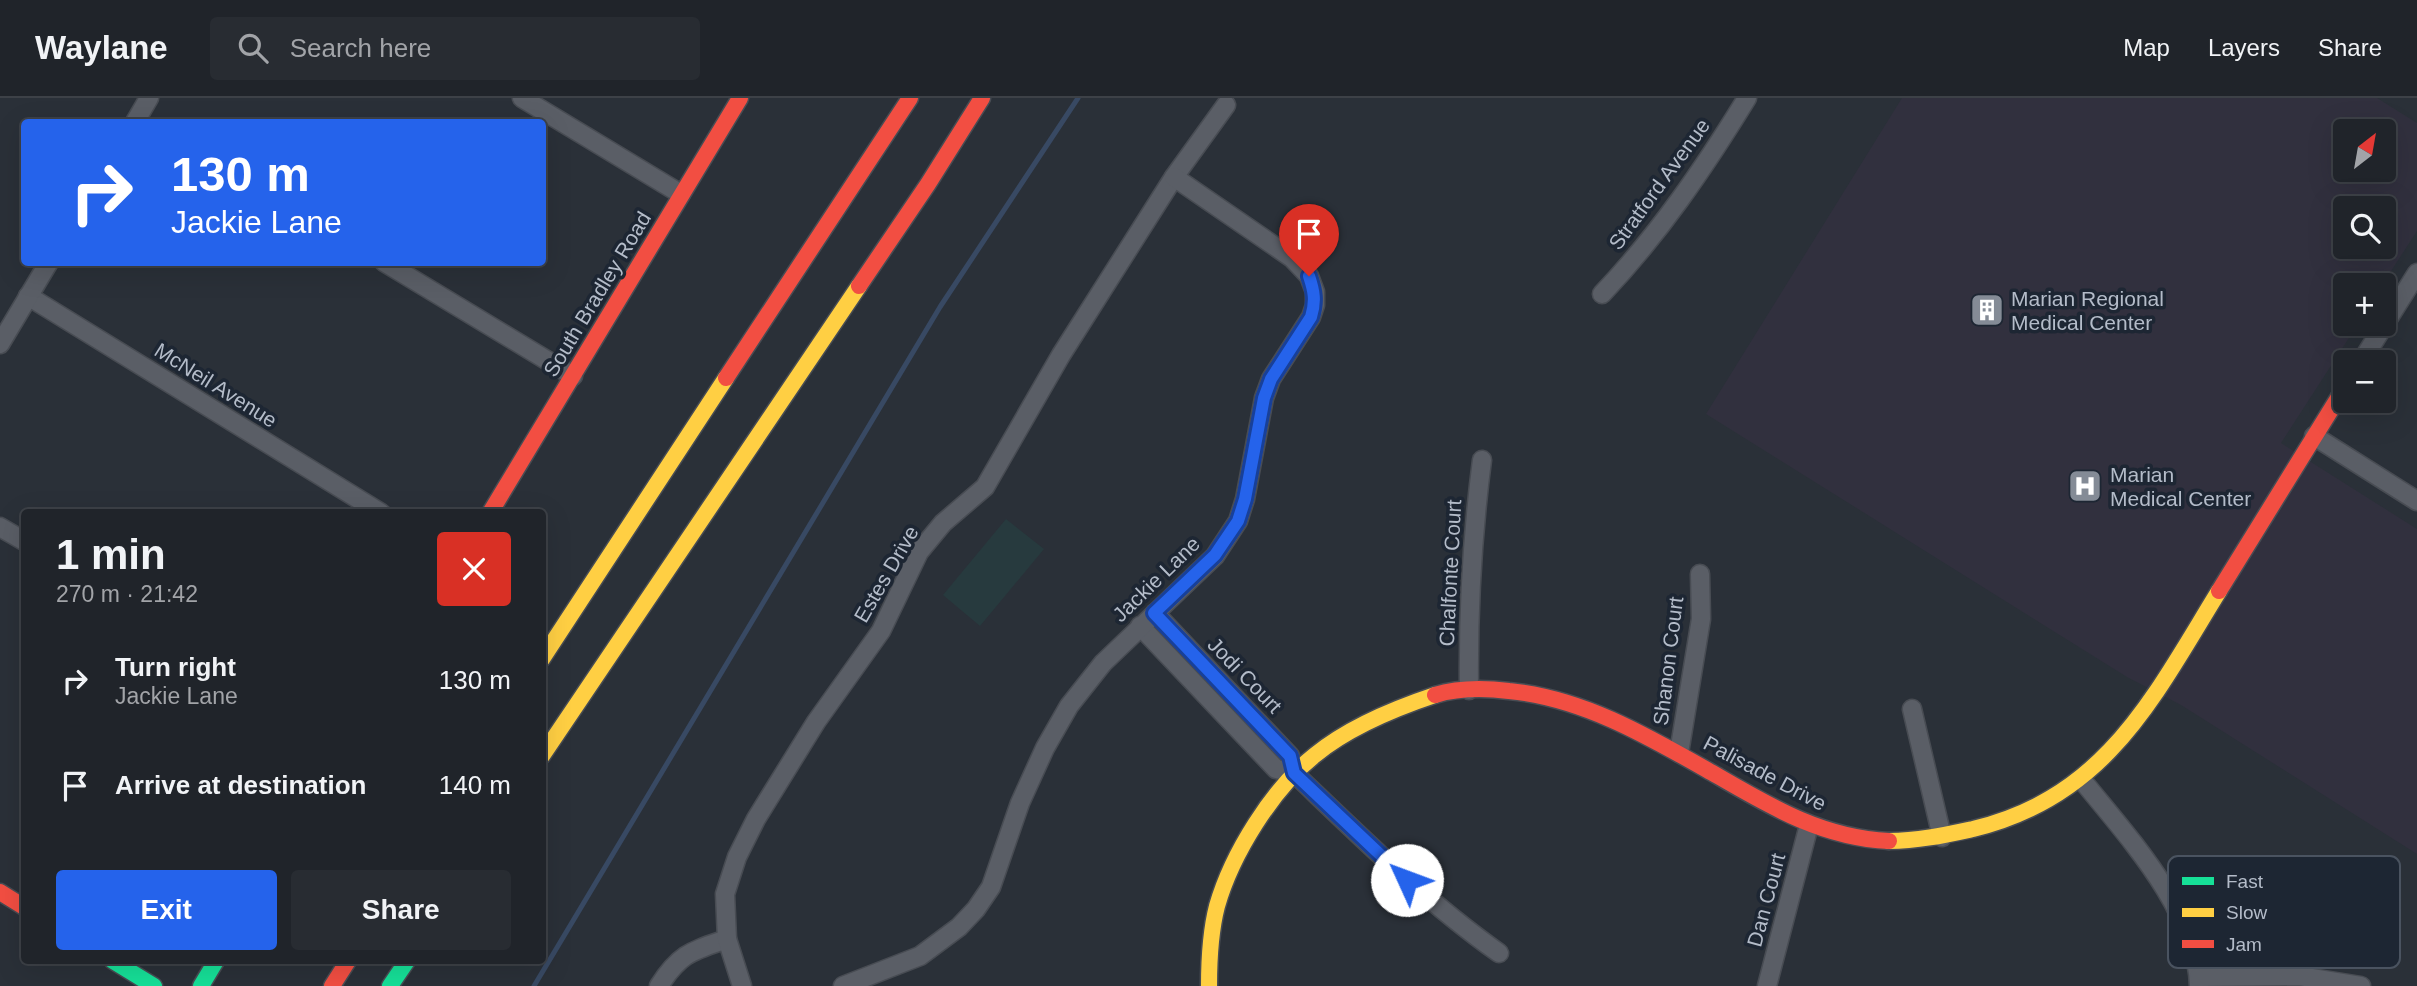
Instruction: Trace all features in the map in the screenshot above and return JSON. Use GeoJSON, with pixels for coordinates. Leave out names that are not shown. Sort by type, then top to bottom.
{"type":"FeatureCollection","features":[{"type":"Feature","properties":{"kind":"main road","name":"South Bradley Road"},"geometry":{"type":"LineString","coordinates":[[493,509],[740,98]]}},
{"type":"Feature","properties":{"kind":"main road"},"geometry":{"type":"LineString","coordinates":[[546,653],[907,102]]}},
{"type":"Feature","properties":{"kind":"main road"},"geometry":{"type":"LineString","coordinates":[[546,750],[928,184],[989,102]]}},
{"type":"Feature","properties":{"kind":"main road","name":"Palisade Drive"},"geometry":{"type":"LineString","coordinates":[[1209,986],[1209,939],[1224,882],[1241,847],[1294,773],[1331,743],[1373,720],[1431,697],[1469,690],[1510,691],[1555,701],[1625,726],[1809,825],[1865,839],[1915,840],[1942,837],[2014,818],[2064,793],[2112,752],[2172,667],[2333,406]]}},
{"type":"Feature","properties":{"kind":"main road"},"geometry":{"type":"LineString","coordinates":[[0,892],[21,905]]}},
{"type":"Feature","properties":{"kind":"main road"},"geometry":{"type":"LineString","coordinates":[[118,964],[154,986]]}},
{"type":"Feature","properties":{"kind":"main road"},"geometry":{"type":"LineString","coordinates":[[201,986],[214,964]]}},
{"type":"Feature","properties":{"kind":"main road"},"geometry":{"type":"LineString","coordinates":[[332,986],[346,964]]}},
{"type":"Feature","properties":{"kind":"main road"},"geometry":{"type":"LineString","coordinates":[[390,986],[405,964]]}},
{"type":"Feature","properties":{"kind":"street"},"geometry":{"type":"LineString","coordinates":[[142,119],[149,98]]}},
{"type":"Feature","properties":{"kind":"street"},"geometry":{"type":"LineString","coordinates":[[522,98],[681,194]]}},
{"type":"Feature","properties":{"kind":"street","name":"Stratford Avenue"},"geometry":{"type":"LineString","coordinates":[[1602,293],[1667,220],[1747,98]]}},
{"type":"Feature","properties":{"kind":"street","name":"Estes Drive"},"geometry":{"type":"LineString","coordinates":[[742,986],[727,939],[725,894],[737,857],[756,819],[816,722],[881,631],[919,552],[943,523],[985,487],[1061,355],[1174,177],[1226,106]]}},
{"type":"Feature","properties":{"kind":"street","name":"Jackie Lane"},"geometry":{"type":"LineString","coordinates":[[843,986],[920,956],[959,927],[976,909],[991,887],[1020,803],[1045,748],[1069,706],[1103,663],[1215,555],[1238,521],[1250,477],[1264,398],[1271,379],[1311,317],[1315,292],[1309,276],[1292,258],[1174,177]]}},
{"type":"Feature","properties":{"kind":"street"},"geometry":{"type":"LineString","coordinates":[[0,344],[47,266]]}},
{"type":"Feature","properties":{"kind":"street"},"geometry":{"type":"LineString","coordinates":[[391,266],[573,376]]}},
{"type":"Feature","properties":{"kind":"street"},"geometry":{"type":"LineString","coordinates":[[2369,350],[2417,273]]}},
{"type":"Feature","properties":{"kind":"street","name":"McNeil Avenue"},"geometry":{"type":"LineString","coordinates":[[28,296],[374,509]]}},
{"type":"Feature","properties":{"kind":"street"},"geometry":{"type":"LineString","coordinates":[[2314,436],[2417,501]]}},
{"type":"Feature","properties":{"kind":"street","name":"Chalfonte Court"},"geometry":{"type":"LineString","coordinates":[[1469,690],[1468,625],[1472,533],[1482,460]]}},
{"type":"Feature","properties":{"kind":"street"},"geometry":{"type":"LineString","coordinates":[[0,527],[21,539]]}},
{"type":"Feature","properties":{"kind":"street","name":"Shanon Court"},"geometry":{"type":"LineString","coordinates":[[1679,753],[1701,619],[1700,573]]}},
{"type":"Feature","properties":{"kind":"street","name":"Jodi Court"},"geometry":{"type":"LineString","coordinates":[[1154,613],[1290,756],[1294,773]]}},
{"type":"Feature","properties":{"kind":"street","name":"Jodi Court"},"geometry":{"type":"LineString","coordinates":[[1140,626],[1276,769],[1294,773],[1407,880],[1459,925],[1499,953]]}},
{"type":"Feature","properties":{"kind":"street"},"geometry":{"type":"LineString","coordinates":[[1912,709],[1942,837]]}},
{"type":"Feature","properties":{"kind":"street"},"geometry":{"type":"LineString","coordinates":[[2082,780],[2146,859],[2168,893]]}},
{"type":"Feature","properties":{"kind":"street","name":"Dan Court"},"geometry":{"type":"LineString","coordinates":[[1767,986],[1809,825]]}},
{"type":"Feature","properties":{"kind":"street"},"geometry":{"type":"LineString","coordinates":[[659,986],[672,966],[688,953],[727,939]]}},
{"type":"Feature","properties":{"kind":"street"},"geometry":{"type":"LineString","coordinates":[[2199,981],[2299,976],[2361,986]]}},
{"type":"Feature","properties":{"kind":"shaded area","name":"Marian Medical Center"},"geometry":{"type":"Polygon","coordinates":[[[1902,98],[2377,98],[2417,123],[2417,231],[2390,273],[2333,273],[2333,336],[2350,336],[2341,350],[2333,350],[2333,363],[2281,443],[2417,529],[2417,854],[2181,705],[2127,677],[1706,414],[1902,98]]]}},
{"type":"Feature","properties":{"kind":"green space"},"geometry":{"type":"Polygon","coordinates":[[[1006,519],[1044,549],[980,626],[943,595],[1006,519]]]}},
{"type":"Feature","properties":{"kind":"waterway"},"geometry":{"type":"LineString","coordinates":[[534,986],[940,307],[1078,98]]}},
{"type":"Feature","properties":{"kind":"traffic: fast"},"geometry":{"type":"LineString","coordinates":[[118,964],[154,986]]}},
{"type":"Feature","properties":{"kind":"traffic: fast"},"geometry":{"type":"LineString","coordinates":[[201,986],[214,964]]}},
{"type":"Feature","properties":{"kind":"traffic: fast"},"geometry":{"type":"LineString","coordinates":[[390,986],[405,964]]}},
{"type":"Feature","properties":{"kind":"traffic: slow"},"geometry":{"type":"LineString","coordinates":[[546,750],[859,286]]}},
{"type":"Feature","properties":{"kind":"traffic: slow"},"geometry":{"type":"LineString","coordinates":[[546,653],[726,378]]}},
{"type":"Feature","properties":{"kind":"traffic: slow"},"geometry":{"type":"LineString","coordinates":[[1889,841],[1921,839],[1973,829],[2019,814],[2058,793],[2092,768],[2121,738],[2147,705],[2219,591]]}},
{"type":"Feature","properties":{"kind":"traffic: slow"},"geometry":{"type":"LineString","coordinates":[[1209,986],[1210,946],[1217,906],[1243,844],[1269,804],[1299,769],[1328,745],[1372,720],[1435,695]]}},
{"type":"Feature","properties":{"kind":"traffic: jam"},"geometry":{"type":"LineString","coordinates":[[492,509],[740,98]]}},
{"type":"Feature","properties":{"kind":"traffic: jam"},"geometry":{"type":"LineString","coordinates":[[726,378],[910,98]]}},
{"type":"Feature","properties":{"kind":"traffic: jam"},"geometry":{"type":"LineString","coordinates":[[859,286],[982,98]]}},
{"type":"Feature","properties":{"kind":"traffic: jam"},"geometry":{"type":"LineString","coordinates":[[2219,591],[2333,406]]}},
{"type":"Feature","properties":{"kind":"traffic: jam"},"geometry":{"type":"LineString","coordinates":[[1435,695],[1490,689],[1537,695],[1564,702],[1642,734],[1798,819],[1842,834],[1889,841]]}},
{"type":"Feature","properties":{"kind":"traffic: jam"},"geometry":{"type":"LineString","coordinates":[[0,892],[21,905]]}},
{"type":"Feature","properties":{"kind":"traffic: jam"},"geometry":{"type":"LineString","coordinates":[[332,986],[346,964]]}},
{"type":"Feature","properties":{"kind":"place","name":"Marian Regional Medical Center"},"geometry":{"type":"Point","coordinates":[1987,310]}},
{"type":"Feature","properties":{"kind":"place","name":"Marian Medical Center"},"geometry":{"type":"Point","coordinates":[2085,486]}},
{"type":"Feature","properties":{"kind":"route"},"geometry":{"type":"LineString","coordinates":[[1309,276],[1315,292],[1315,305],[1311,317],[1271,379],[1264,398],[1257,444],[1238,521],[1215,555],[1154,613],[1290,756],[1294,773],[1407,880]]}}]}
